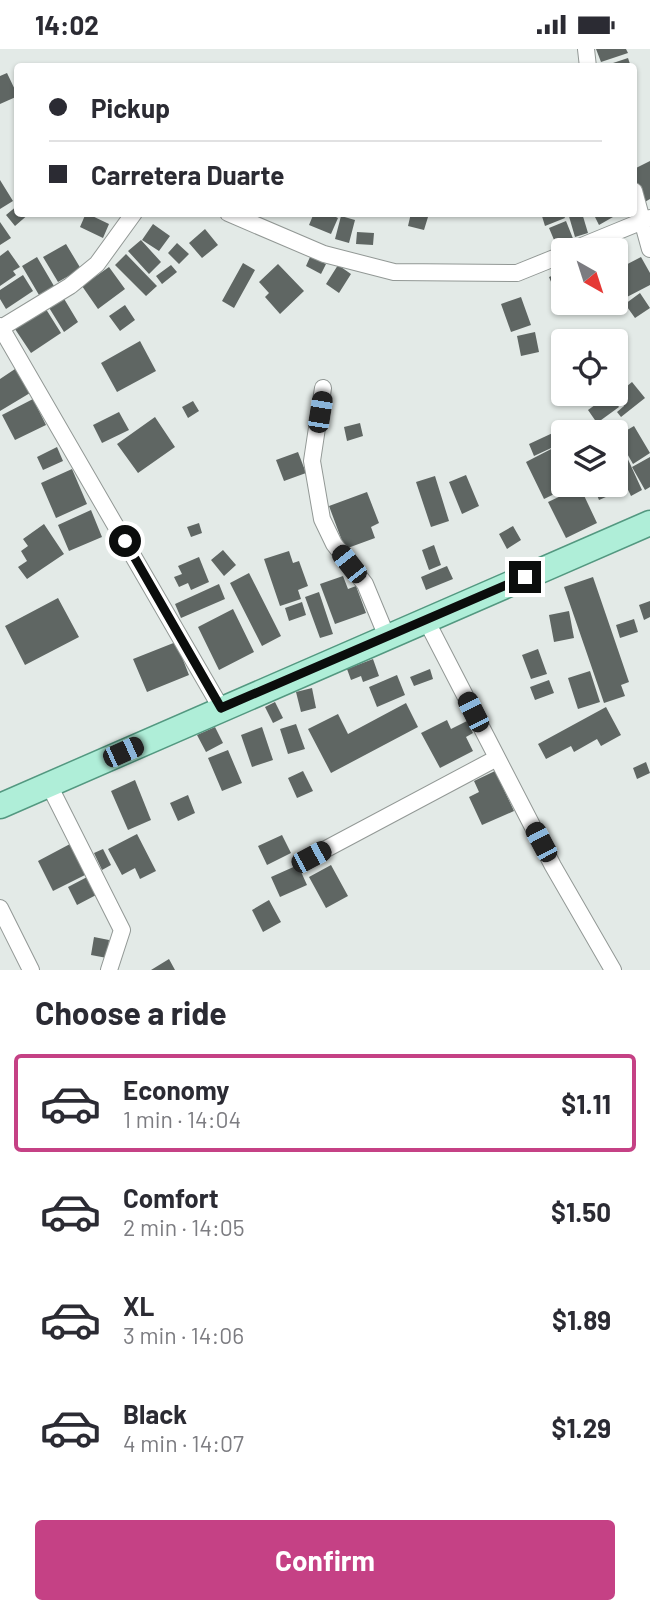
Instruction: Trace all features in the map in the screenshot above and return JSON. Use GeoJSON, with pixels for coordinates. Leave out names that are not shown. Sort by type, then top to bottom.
{"type":"FeatureCollection","features":[{"type":"Feature","properties":{"kind":"main road"},"geometry":{"type":"LineString","coordinates":[[0,806],[650,523]]}},
{"type":"Feature","properties":{"kind":"street"},"geometry":{"type":"LineString","coordinates":[[637,198],[646,219],[650,249]]}},
{"type":"Feature","properties":{"kind":"street"},"geometry":{"type":"LineString","coordinates":[[131,217],[97,264],[70,286],[0,327],[221,708]]}},
{"type":"Feature","properties":{"kind":"street"},"geometry":{"type":"LineString","coordinates":[[237,217],[324,254],[394,272],[517,273],[551,259]]}},
{"type":"Feature","properties":{"kind":"street"},"geometry":{"type":"LineString","coordinates":[[601,238],[646,219]]}},
{"type":"Feature","properties":{"kind":"street"},"geometry":{"type":"LineString","coordinates":[[323,388],[312,461],[322,519],[334,544],[365,584],[387,637]]}},
{"type":"Feature","properties":{"kind":"street"},"geometry":{"type":"LineString","coordinates":[[426,620],[553,866],[613,970]]}},
{"type":"Feature","properties":{"kind":"street"},"geometry":{"type":"LineString","coordinates":[[311,857],[497,758]]}},
{"type":"Feature","properties":{"kind":"street"},"geometry":{"type":"LineString","coordinates":[[50,785],[122,930],[109,970]]}},
{"type":"Feature","properties":{"kind":"street"},"geometry":{"type":"LineString","coordinates":[[0,908],[31,970]]}},
{"type":"Feature","properties":{"kind":"building"},"geometry":{"type":"Polygon","coordinates":[[[596,49],[626,49],[628,53],[601,62],[596,49]]]}},
{"type":"Feature","properties":{"kind":"building"},"geometry":{"type":"Polygon","coordinates":[[[628,58],[630,63],[613,63],[628,58]]]}},
{"type":"Feature","properties":{"kind":"building"},"geometry":{"type":"Polygon","coordinates":[[[7,73],[14,88],[14,98],[0,104],[0,76],[7,73]]]}},
{"type":"Feature","properties":{"kind":"building"},"geometry":{"type":"Polygon","coordinates":[[[650,161],[650,199],[643,203],[637,190],[637,168],[650,161]]]}},
{"type":"Feature","properties":{"kind":"building"},"geometry":{"type":"Polygon","coordinates":[[[0,180],[13,201],[0,209],[0,180]]]}},
{"type":"Feature","properties":{"kind":"building"},"geometry":{"type":"Polygon","coordinates":[[[14,208],[14,217],[25,217],[15,226],[6,215],[14,208]]]}},
{"type":"Feature","properties":{"kind":"building"},"geometry":{"type":"Polygon","coordinates":[[[84,217],[94,217],[109,224],[103,238],[80,227],[84,217]]]}},
{"type":"Feature","properties":{"kind":"building"},"geometry":{"type":"Polygon","coordinates":[[[312,217],[338,218],[331,234],[309,225],[312,217]]]}},
{"type":"Feature","properties":{"kind":"building"},"geometry":{"type":"Polygon","coordinates":[[[341,217],[355,220],[349,243],[335,239],[341,217]]]}},
{"type":"Feature","properties":{"kind":"building"},"geometry":{"type":"Polygon","coordinates":[[[410,217],[428,217],[424,230],[408,226],[410,217]]]}},
{"type":"Feature","properties":{"kind":"building"},"geometry":{"type":"Polygon","coordinates":[[[542,217],[565,217],[565,218],[545,226],[542,217]]]}},
{"type":"Feature","properties":{"kind":"building"},"geometry":{"type":"Polygon","coordinates":[[[569,217],[583,217],[588,233],[575,237],[569,217]]]}},
{"type":"Feature","properties":{"kind":"building"},"geometry":{"type":"Polygon","coordinates":[[[595,217],[613,217],[599,225],[595,217]]]}},
{"type":"Feature","properties":{"kind":"building"},"geometry":{"type":"Polygon","coordinates":[[[566,221],[573,238],[553,238],[549,228],[566,221]]]}},
{"type":"Feature","properties":{"kind":"building"},"geometry":{"type":"Polygon","coordinates":[[[0,222],[11,238],[0,245],[0,222]]]}},
{"type":"Feature","properties":{"kind":"building"},"geometry":{"type":"Polygon","coordinates":[[[153,224],[170,236],[159,251],[142,240],[153,224]]]}},
{"type":"Feature","properties":{"kind":"building"},"geometry":{"type":"Polygon","coordinates":[[[205,229],[218,245],[202,258],[189,243],[205,229]]]}},
{"type":"Feature","properties":{"kind":"building"},"geometry":{"type":"Polygon","coordinates":[[[357,232],[374,233],[373,245],[356,244],[357,232]]]}},
{"type":"Feature","properties":{"kind":"building"},"geometry":{"type":"Polygon","coordinates":[[[141,240],[161,262],[149,274],[128,251],[141,240]]]}},
{"type":"Feature","properties":{"kind":"building"},"geometry":{"type":"Polygon","coordinates":[[[177,243],[189,254],[179,264],[168,253],[177,243]]]}},
{"type":"Feature","properties":{"kind":"building"},"geometry":{"type":"Polygon","coordinates":[[[66,244],[81,269],[58,282],[43,257],[66,244]]]}},
{"type":"Feature","properties":{"kind":"building"},"geometry":{"type":"Polygon","coordinates":[[[8,250],[20,267],[13,271],[16,275],[0,286],[0,256],[8,250]]]}},
{"type":"Feature","properties":{"kind":"building"},"geometry":{"type":"Polygon","coordinates":[[[126,254],[157,286],[146,296],[115,265],[126,254]]]}},
{"type":"Feature","properties":{"kind":"building"},"geometry":{"type":"Polygon","coordinates":[[[37,257],[54,286],[39,295],[22,266],[37,257]]]}},
{"type":"Feature","properties":{"kind":"building"},"geometry":{"type":"Polygon","coordinates":[[[310,257],[326,264],[321,274],[306,266],[310,257]]]}},
{"type":"Feature","properties":{"kind":"building"},"geometry":{"type":"Polygon","coordinates":[[[641,257],[650,273],[650,285],[628,296],[628,264],[641,257]]]}},
{"type":"Feature","properties":{"kind":"building"},"geometry":{"type":"Polygon","coordinates":[[[243,263],[255,270],[234,308],[222,301],[243,263]]]}},
{"type":"Feature","properties":{"kind":"building"},"geometry":{"type":"Polygon","coordinates":[[[278,264],[304,291],[280,314],[265,297],[269,293],[259,282],[278,264]]]}},
{"type":"Feature","properties":{"kind":"building"},"geometry":{"type":"Polygon","coordinates":[[[171,265],[177,272],[162,284],[156,276],[171,265]]]}},
{"type":"Feature","properties":{"kind":"building"},"geometry":{"type":"Polygon","coordinates":[[[338,265],[351,274],[339,293],[326,284],[338,265]]]}},
{"type":"Feature","properties":{"kind":"building"},"geometry":{"type":"Polygon","coordinates":[[[109,267],[125,289],[98,309],[82,286],[109,267]]]}},
{"type":"Feature","properties":{"kind":"building"},"geometry":{"type":"Polygon","coordinates":[[[23,275],[33,291],[6,309],[0,299],[0,290],[23,275]]]}},
{"type":"Feature","properties":{"kind":"building"},"geometry":{"type":"Polygon","coordinates":[[[640,293],[650,308],[635,318],[628,308],[628,302],[640,293]]]}},
{"type":"Feature","properties":{"kind":"building"},"geometry":{"type":"Polygon","coordinates":[[[63,297],[78,322],[64,332],[48,306],[63,297]]]}},
{"type":"Feature","properties":{"kind":"building"},"geometry":{"type":"Polygon","coordinates":[[[521,297],[531,325],[511,332],[501,304],[521,297]]]}},
{"type":"Feature","properties":{"kind":"building"},"geometry":{"type":"Polygon","coordinates":[[[125,305],[135,320],[120,331],[109,316],[125,305]]]}},
{"type":"Feature","properties":{"kind":"building"},"geometry":{"type":"Polygon","coordinates":[[[44,306],[61,333],[31,353],[13,326],[44,306]]]}},
{"type":"Feature","properties":{"kind":"building"},"geometry":{"type":"Polygon","coordinates":[[[535,332],[539,352],[521,356],[517,336],[535,332]]]}},
{"type":"Feature","properties":{"kind":"building"},"geometry":{"type":"Polygon","coordinates":[[[140,341],[156,371],[117,392],[101,363],[140,341]]]}},
{"type":"Feature","properties":{"kind":"building"},"geometry":{"type":"Polygon","coordinates":[[[15,369],[30,393],[0,411],[0,379],[15,369]]]}},
{"type":"Feature","properties":{"kind":"building"},"geometry":{"type":"Polygon","coordinates":[[[632,382],[645,398],[621,417],[617,412],[628,406],[628,385],[632,382]]]}},
{"type":"Feature","properties":{"kind":"building"},"geometry":{"type":"Polygon","coordinates":[[[33,399],[46,425],[15,440],[2,415],[33,399]]]}},
{"type":"Feature","properties":{"kind":"building"},"geometry":{"type":"Polygon","coordinates":[[[193,401],[199,411],[188,418],[182,407],[193,401]]]}},
{"type":"Feature","properties":{"kind":"building"},"geometry":{"type":"Polygon","coordinates":[[[594,406],[619,407],[601,420],[595,420],[588,410],[594,406]]]}},
{"type":"Feature","properties":{"kind":"building"},"geometry":{"type":"Polygon","coordinates":[[[119,412],[129,430],[102,443],[93,425],[119,412]]]}},
{"type":"Feature","properties":{"kind":"building"},"geometry":{"type":"Polygon","coordinates":[[[155,417],[175,447],[138,473],[117,444],[155,417]]]}},
{"type":"Feature","properties":{"kind":"building"},"geometry":{"type":"Polygon","coordinates":[[[360,423],[363,436],[347,441],[344,427],[360,423]]]}},
{"type":"Feature","properties":{"kind":"building"},"geometry":{"type":"Polygon","coordinates":[[[634,426],[650,453],[633,464],[628,455],[628,430],[634,426]]]}},
{"type":"Feature","properties":{"kind":"building"},"geometry":{"type":"Polygon","coordinates":[[[551,434],[551,448],[534,456],[529,444],[551,434]]]}},
{"type":"Feature","properties":{"kind":"building"},"geometry":{"type":"Polygon","coordinates":[[[57,447],[63,461],[43,470],[37,457],[57,447]]]}},
{"type":"Feature","properties":{"kind":"building"},"geometry":{"type":"Polygon","coordinates":[[[551,449],[551,496],[544,499],[526,462],[551,449]]]}},
{"type":"Feature","properties":{"kind":"building"},"geometry":{"type":"Polygon","coordinates":[[[298,452],[306,473],[284,481],[276,460],[298,452]]]}},
{"type":"Feature","properties":{"kind":"building"},"geometry":{"type":"Polygon","coordinates":[[[650,457],[650,487],[645,490],[632,467],[650,457]]]}},
{"type":"Feature","properties":{"kind":"building"},"geometry":{"type":"Polygon","coordinates":[[[628,459],[642,490],[631,496],[628,490],[628,459]]]}},
{"type":"Feature","properties":{"kind":"building"},"geometry":{"type":"Polygon","coordinates":[[[72,469],[87,504],[56,518],[41,483],[72,469]]]}},
{"type":"Feature","properties":{"kind":"building"},"geometry":{"type":"Polygon","coordinates":[[[466,475],[479,506],[462,514],[449,482],[466,475]]]}},
{"type":"Feature","properties":{"kind":"building"},"geometry":{"type":"Polygon","coordinates":[[[435,476],[449,521],[431,527],[416,482],[435,476]]]}},
{"type":"Feature","properties":{"kind":"building"},"geometry":{"type":"Polygon","coordinates":[[[367,492],[379,523],[371,527],[375,538],[345,549],[329,506],[367,492]]]}},
{"type":"Feature","properties":{"kind":"building"},"geometry":{"type":"Polygon","coordinates":[[[559,497],[585,497],[597,523],[566,538],[548,502],[559,497]]]}},
{"type":"Feature","properties":{"kind":"building"},"geometry":{"type":"Polygon","coordinates":[[[91,510],[102,537],[69,551],[58,525],[91,510]]]}},
{"type":"Feature","properties":{"kind":"building"},"geometry":{"type":"Polygon","coordinates":[[[199,523],[202,533],[191,537],[187,527],[199,523]]]}},
{"type":"Feature","properties":{"kind":"building"},"geometry":{"type":"Polygon","coordinates":[[[44,524],[64,554],[27,579],[18,567],[27,561],[21,551],[28,546],[23,539],[44,524]]]}},
{"type":"Feature","properties":{"kind":"building"},"geometry":{"type":"Polygon","coordinates":[[[513,526],[521,540],[507,549],[499,534],[513,526]]]}},
{"type":"Feature","properties":{"kind":"building"},"geometry":{"type":"Polygon","coordinates":[[[434,545],[441,565],[429,570],[422,550],[434,545]]]}},
{"type":"Feature","properties":{"kind":"building"},"geometry":{"type":"Polygon","coordinates":[[[223,550],[236,565],[224,576],[211,560],[223,550]]]}},
{"type":"Feature","properties":{"kind":"building"},"geometry":{"type":"Polygon","coordinates":[[[289,551],[293,563],[299,561],[308,586],[298,590],[301,599],[280,606],[264,559],[289,551]]]}},
{"type":"Feature","properties":{"kind":"building"},"geometry":{"type":"Polygon","coordinates":[[[199,557],[209,582],[191,590],[188,583],[179,587],[174,577],[182,574],[178,566],[199,557]]]}},
{"type":"Feature","properties":{"kind":"building"},"geometry":{"type":"Polygon","coordinates":[[[447,566],[453,579],[426,590],[421,577],[447,566]]]}},
{"type":"Feature","properties":{"kind":"building"},"geometry":{"type":"Polygon","coordinates":[[[249,573],[281,636],[262,646],[230,583],[249,573]]]}},
{"type":"Feature","properties":{"kind":"building"},"geometry":{"type":"Polygon","coordinates":[[[343,576],[348,589],[356,586],[366,613],[335,624],[320,584],[343,576]]]}},
{"type":"Feature","properties":{"kind":"building"},"geometry":{"type":"Polygon","coordinates":[[[593,577],[629,682],[621,685],[625,696],[604,703],[564,587],[593,577]]]}},
{"type":"Feature","properties":{"kind":"building"},"geometry":{"type":"Polygon","coordinates":[[[219,584],[225,599],[181,618],[175,604],[219,584]]]}},
{"type":"Feature","properties":{"kind":"building"},"geometry":{"type":"Polygon","coordinates":[[[319,592],[333,634],[320,638],[305,597],[319,592]]]}},
{"type":"Feature","properties":{"kind":"building"},"geometry":{"type":"Polygon","coordinates":[[[58,598],[79,637],[25,665],[5,626],[58,598]]]}},
{"type":"Feature","properties":{"kind":"building"},"geometry":{"type":"Polygon","coordinates":[[[650,601],[650,617],[644,620],[639,605],[650,601]]]}},
{"type":"Feature","properties":{"kind":"building"},"geometry":{"type":"Polygon","coordinates":[[[302,602],[306,615],[289,621],[285,608],[302,602]]]}},
{"type":"Feature","properties":{"kind":"building"},"geometry":{"type":"Polygon","coordinates":[[[233,609],[254,652],[219,670],[198,627],[233,609]]]}},
{"type":"Feature","properties":{"kind":"building"},"geometry":{"type":"Polygon","coordinates":[[[569,611],[574,638],[554,642],[549,615],[569,611]]]}},
{"type":"Feature","properties":{"kind":"building"},"geometry":{"type":"Polygon","coordinates":[[[634,619],[638,632],[620,638],[616,625],[634,619]]]}},
{"type":"Feature","properties":{"kind":"building"},"geometry":{"type":"Polygon","coordinates":[[[176,642],[189,675],[147,692],[133,659],[176,642]]]}},
{"type":"Feature","properties":{"kind":"building"},"geometry":{"type":"Polygon","coordinates":[[[538,649],[547,674],[531,679],[522,655],[538,649]]]}},
{"type":"Feature","properties":{"kind":"building"},"geometry":{"type":"Polygon","coordinates":[[[373,659],[379,676],[363,682],[361,676],[351,680],[347,669],[373,659]]]}},
{"type":"Feature","properties":{"kind":"building"},"geometry":{"type":"Polygon","coordinates":[[[430,669],[433,679],[414,686],[410,677],[430,669]]]}},
{"type":"Feature","properties":{"kind":"building"},"geometry":{"type":"Polygon","coordinates":[[[590,671],[600,702],[578,709],[568,678],[590,671]]]}},
{"type":"Feature","properties":{"kind":"building"},"geometry":{"type":"Polygon","coordinates":[[[397,675],[405,695],[377,707],[369,687],[397,675]]]}},
{"type":"Feature","properties":{"kind":"building"},"geometry":{"type":"Polygon","coordinates":[[[549,680],[554,693],[535,700],[530,687],[549,680]]]}},
{"type":"Feature","properties":{"kind":"building"},"geometry":{"type":"Polygon","coordinates":[[[312,688],[316,708],[301,712],[296,692],[312,688]]]}},
{"type":"Feature","properties":{"kind":"building"},"geometry":{"type":"Polygon","coordinates":[[[275,702],[283,718],[273,723],[265,707],[275,702]]]}},
{"type":"Feature","properties":{"kind":"building"},"geometry":{"type":"Polygon","coordinates":[[[406,703],[418,727],[331,773],[308,729],[338,714],[348,734],[406,703]]]}},
{"type":"Feature","properties":{"kind":"building"},"geometry":{"type":"Polygon","coordinates":[[[606,707],[621,735],[601,746],[597,739],[574,752],[571,746],[546,759],[538,744],[606,707]]]}},
{"type":"Feature","properties":{"kind":"building"},"geometry":{"type":"Polygon","coordinates":[[[447,720],[451,729],[467,721],[473,733],[466,737],[473,751],[440,768],[421,733],[447,720]]]}},
{"type":"Feature","properties":{"kind":"building"},"geometry":{"type":"Polygon","coordinates":[[[296,724],[305,749],[288,754],[280,729],[296,724]]]}},
{"type":"Feature","properties":{"kind":"building"},"geometry":{"type":"Polygon","coordinates":[[[215,727],[223,743],[206,752],[197,735],[215,727]]]}},
{"type":"Feature","properties":{"kind":"building"},"geometry":{"type":"Polygon","coordinates":[[[262,727],[273,760],[252,767],[241,735],[262,727]]]}},
{"type":"Feature","properties":{"kind":"building"},"geometry":{"type":"Polygon","coordinates":[[[228,750],[242,783],[222,791],[208,758],[228,750]]]}},
{"type":"Feature","properties":{"kind":"building"},"geometry":{"type":"Polygon","coordinates":[[[646,762],[650,773],[637,779],[633,768],[646,762]]]}},
{"type":"Feature","properties":{"kind":"building"},"geometry":{"type":"Polygon","coordinates":[[[303,771],[313,791],[297,798],[288,778],[303,771]]]}},
{"type":"Feature","properties":{"kind":"building"},"geometry":{"type":"Polygon","coordinates":[[[495,771],[514,811],[482,825],[469,797],[479,792],[474,781],[495,771]]]}},
{"type":"Feature","properties":{"kind":"building"},"geometry":{"type":"Polygon","coordinates":[[[135,780],[151,820],[128,830],[111,791],[135,780]]]}},
{"type":"Feature","properties":{"kind":"building"},"geometry":{"type":"Polygon","coordinates":[[[188,795],[195,813],[178,821],[170,803],[188,795]]]}},
{"type":"Feature","properties":{"kind":"building"},"geometry":{"type":"Polygon","coordinates":[[[137,834],[156,871],[140,879],[135,868],[122,875],[108,849],[137,834]]]}},
{"type":"Feature","properties":{"kind":"building"},"geometry":{"type":"Polygon","coordinates":[[[282,835],[291,853],[267,865],[258,846],[282,835]]]}},
{"type":"Feature","properties":{"kind":"building"},"geometry":{"type":"Polygon","coordinates":[[[70,844],[85,875],[53,891],[38,861],[70,844]]]}},
{"type":"Feature","properties":{"kind":"building"},"geometry":{"type":"Polygon","coordinates":[[[103,849],[111,865],[102,870],[94,853],[103,849]]]}},
{"type":"Feature","properties":{"kind":"building"},"geometry":{"type":"Polygon","coordinates":[[[298,865],[307,885],[280,897],[271,877],[298,865]]]}},
{"type":"Feature","properties":{"kind":"building"},"geometry":{"type":"Polygon","coordinates":[[[331,865],[348,896],[326,908],[309,877],[331,865]]]}},
{"type":"Feature","properties":{"kind":"building"},"geometry":{"type":"Polygon","coordinates":[[[89,876],[98,894],[77,905],[68,887],[89,876]]]}},
{"type":"Feature","properties":{"kind":"building"},"geometry":{"type":"Polygon","coordinates":[[[269,900],[281,922],[263,932],[252,910],[269,900]]]}},
{"type":"Feature","properties":{"kind":"building"},"geometry":{"type":"Polygon","coordinates":[[[94,937],[109,940],[107,958],[91,955],[94,937]]]}},
{"type":"Feature","properties":{"kind":"building"},"geometry":{"type":"Polygon","coordinates":[[[169,959],[175,970],[151,970],[169,959]]]}},
{"type":"Feature","properties":{"kind":"route"},"geometry":{"type":"LineString","coordinates":[[125,541],[221,708],[525,577]]}}]}
